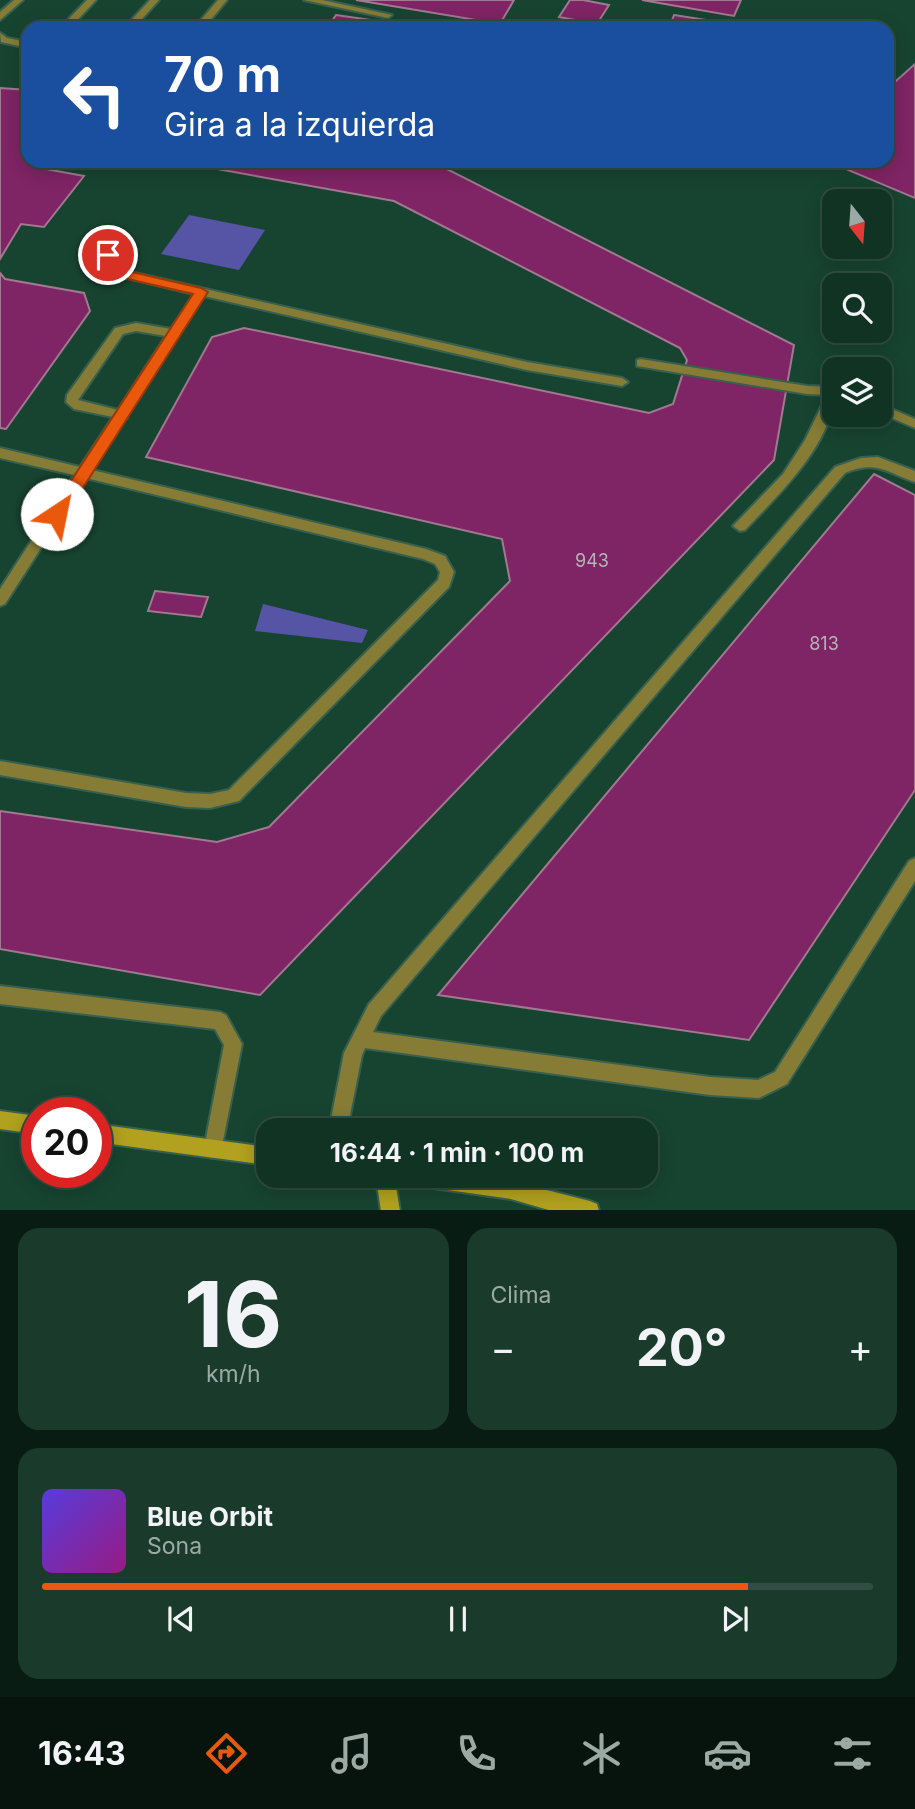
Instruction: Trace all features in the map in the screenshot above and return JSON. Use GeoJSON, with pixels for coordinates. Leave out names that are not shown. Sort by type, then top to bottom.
{"type":"FeatureCollection","features":[{"type":"Feature","properties":{"kind":"main road"},"geometry":{"type":"LineString","coordinates":[[0,1120],[21,1123]]}},
{"type":"Feature","properties":{"kind":"main road"},"geometry":{"type":"LineString","coordinates":[[112,1135],[256,1154]]}},
{"type":"Feature","properties":{"kind":"main road"},"geometry":{"type":"LineString","coordinates":[[387,1188],[391,1210]]}},
{"type":"Feature","properties":{"kind":"main road"},"geometry":{"type":"LineString","coordinates":[[497,1188],[590,1210]]}},
{"type":"Feature","properties":{"kind":"lane"},"geometry":{"type":"LineString","coordinates":[[0,17],[19,0]]}},
{"type":"Feature","properties":{"kind":"lane"},"geometry":{"type":"LineString","coordinates":[[72,21],[92,0]]}},
{"type":"Feature","properties":{"kind":"lane"},"geometry":{"type":"LineString","coordinates":[[136,21],[155,0]]}},
{"type":"Feature","properties":{"kind":"lane"},"geometry":{"type":"LineString","coordinates":[[205,21],[223,0]]}},
{"type":"Feature","properties":{"kind":"lane"},"geometry":{"type":"LineString","coordinates":[[308,0],[388,15]]}},
{"type":"Feature","properties":{"kind":"lane"},"geometry":{"type":"LineString","coordinates":[[0,36],[4,40],[21,44]]}},
{"type":"Feature","properties":{"kind":"lane"},"geometry":{"type":"LineString","coordinates":[[108,255],[110,264],[123,274],[527,366],[622,382]]}},
{"type":"Feature","properties":{"kind":"lane"},"geometry":{"type":"LineString","coordinates":[[0,600],[201,292]]}},
{"type":"Feature","properties":{"kind":"lane"},"geometry":{"type":"LineString","coordinates":[[122,415],[78,406],[71,398],[119,331],[136,327],[175,334]]}},
{"type":"Feature","properties":{"kind":"lane"},"geometry":{"type":"LineString","coordinates":[[641,363],[807,390],[835,391],[811,442],[788,477],[740,526]]}},
{"type":"Feature","properties":{"kind":"lane"},"geometry":{"type":"LineString","coordinates":[[892,413],[915,424]]}},
{"type":"Feature","properties":{"kind":"lane"},"geometry":{"type":"LineString","coordinates":[[0,453],[426,554],[440,560],[447,572],[444,583],[233,796],[210,801],[186,800],[0,768]]}},
{"type":"Feature","properties":{"kind":"lane"},"geometry":{"type":"LineString","coordinates":[[340,1118],[348,1073],[375,1010],[840,470],[862,460],[885,462],[915,477]]}},
{"type":"Feature","properties":{"kind":"lane"},"geometry":{"type":"LineString","coordinates":[[361,1039],[710,1086],[759,1089],[781,1078],[915,866]]}},
{"type":"Feature","properties":{"kind":"lane"},"geometry":{"type":"LineString","coordinates":[[0,995],[219,1021],[233,1044],[213,1149]]}},
{"type":"Feature","properties":{"kind":"shaded area"},"geometry":{"type":"Polygon","coordinates":[[[189,215],[265,230],[239,270],[161,254],[189,215]]]}},
{"type":"Feature","properties":{"kind":"shaded area"},"geometry":{"type":"Polygon","coordinates":[[[263,604],[368,630],[362,643],[255,631],[263,604]]]}},
{"type":"Feature","properties":{"kind":"building"},"geometry":{"type":"Polygon","coordinates":[[[356,0],[514,0],[502,21],[482,21],[356,0]]]}},
{"type":"Feature","properties":{"kind":"building"},"geometry":{"type":"Polygon","coordinates":[[[570,0],[609,5],[599,21],[559,17],[570,0]]]}},
{"type":"Feature","properties":{"kind":"building"},"geometry":{"type":"Polygon","coordinates":[[[642,0],[741,0],[734,16],[642,0]]]}},
{"type":"Feature","properties":{"kind":"building"},"geometry":{"type":"Polygon","coordinates":[[[336,15],[378,21],[332,21],[336,15]]]}},
{"type":"Feature","properties":{"kind":"building"},"geometry":{"type":"Polygon","coordinates":[[[674,15],[713,21],[672,21],[674,15]]]}},
{"type":"Feature","properties":{"kind":"building"},"geometry":{"type":"Polygon","coordinates":[[[915,64],[915,198],[843,168],[894,168],[894,83],[915,64]]]}},
{"type":"Feature","properties":{"kind":"building"},"geometry":{"type":"Polygon","coordinates":[[[0,88],[21,90],[21,168],[57,168],[51,170],[84,176],[44,227],[21,224],[0,259],[0,88]]]}},
{"type":"Feature","properties":{"kind":"building"},"geometry":{"type":"Polygon","coordinates":[[[212,168],[445,168],[794,345],[774,460],[260,995],[0,949],[0,811],[217,842],[269,827],[510,581],[502,539],[146,457],[212,337],[244,328],[649,413],[673,404],[687,360],[680,348],[394,201],[212,168]]]}},
{"type":"Feature","properties":{"kind":"building"},"geometry":{"type":"Polygon","coordinates":[[[0,273],[5,279],[84,293],[90,311],[6,429],[0,428],[0,273]]]}},
{"type":"Feature","properties":{"kind":"building"},"geometry":{"type":"Polygon","coordinates":[[[874,474],[915,495],[915,790],[749,1040],[438,995],[874,474]]]}},
{"type":"Feature","properties":{"kind":"building"},"geometry":{"type":"Polygon","coordinates":[[[155,591],[208,597],[201,617],[148,611],[155,591]]]}},
{"type":"Feature","properties":{"kind":"route"},"geometry":{"type":"LineString","coordinates":[[57,514],[201,292],[115,271],[108,255]]}}]}
